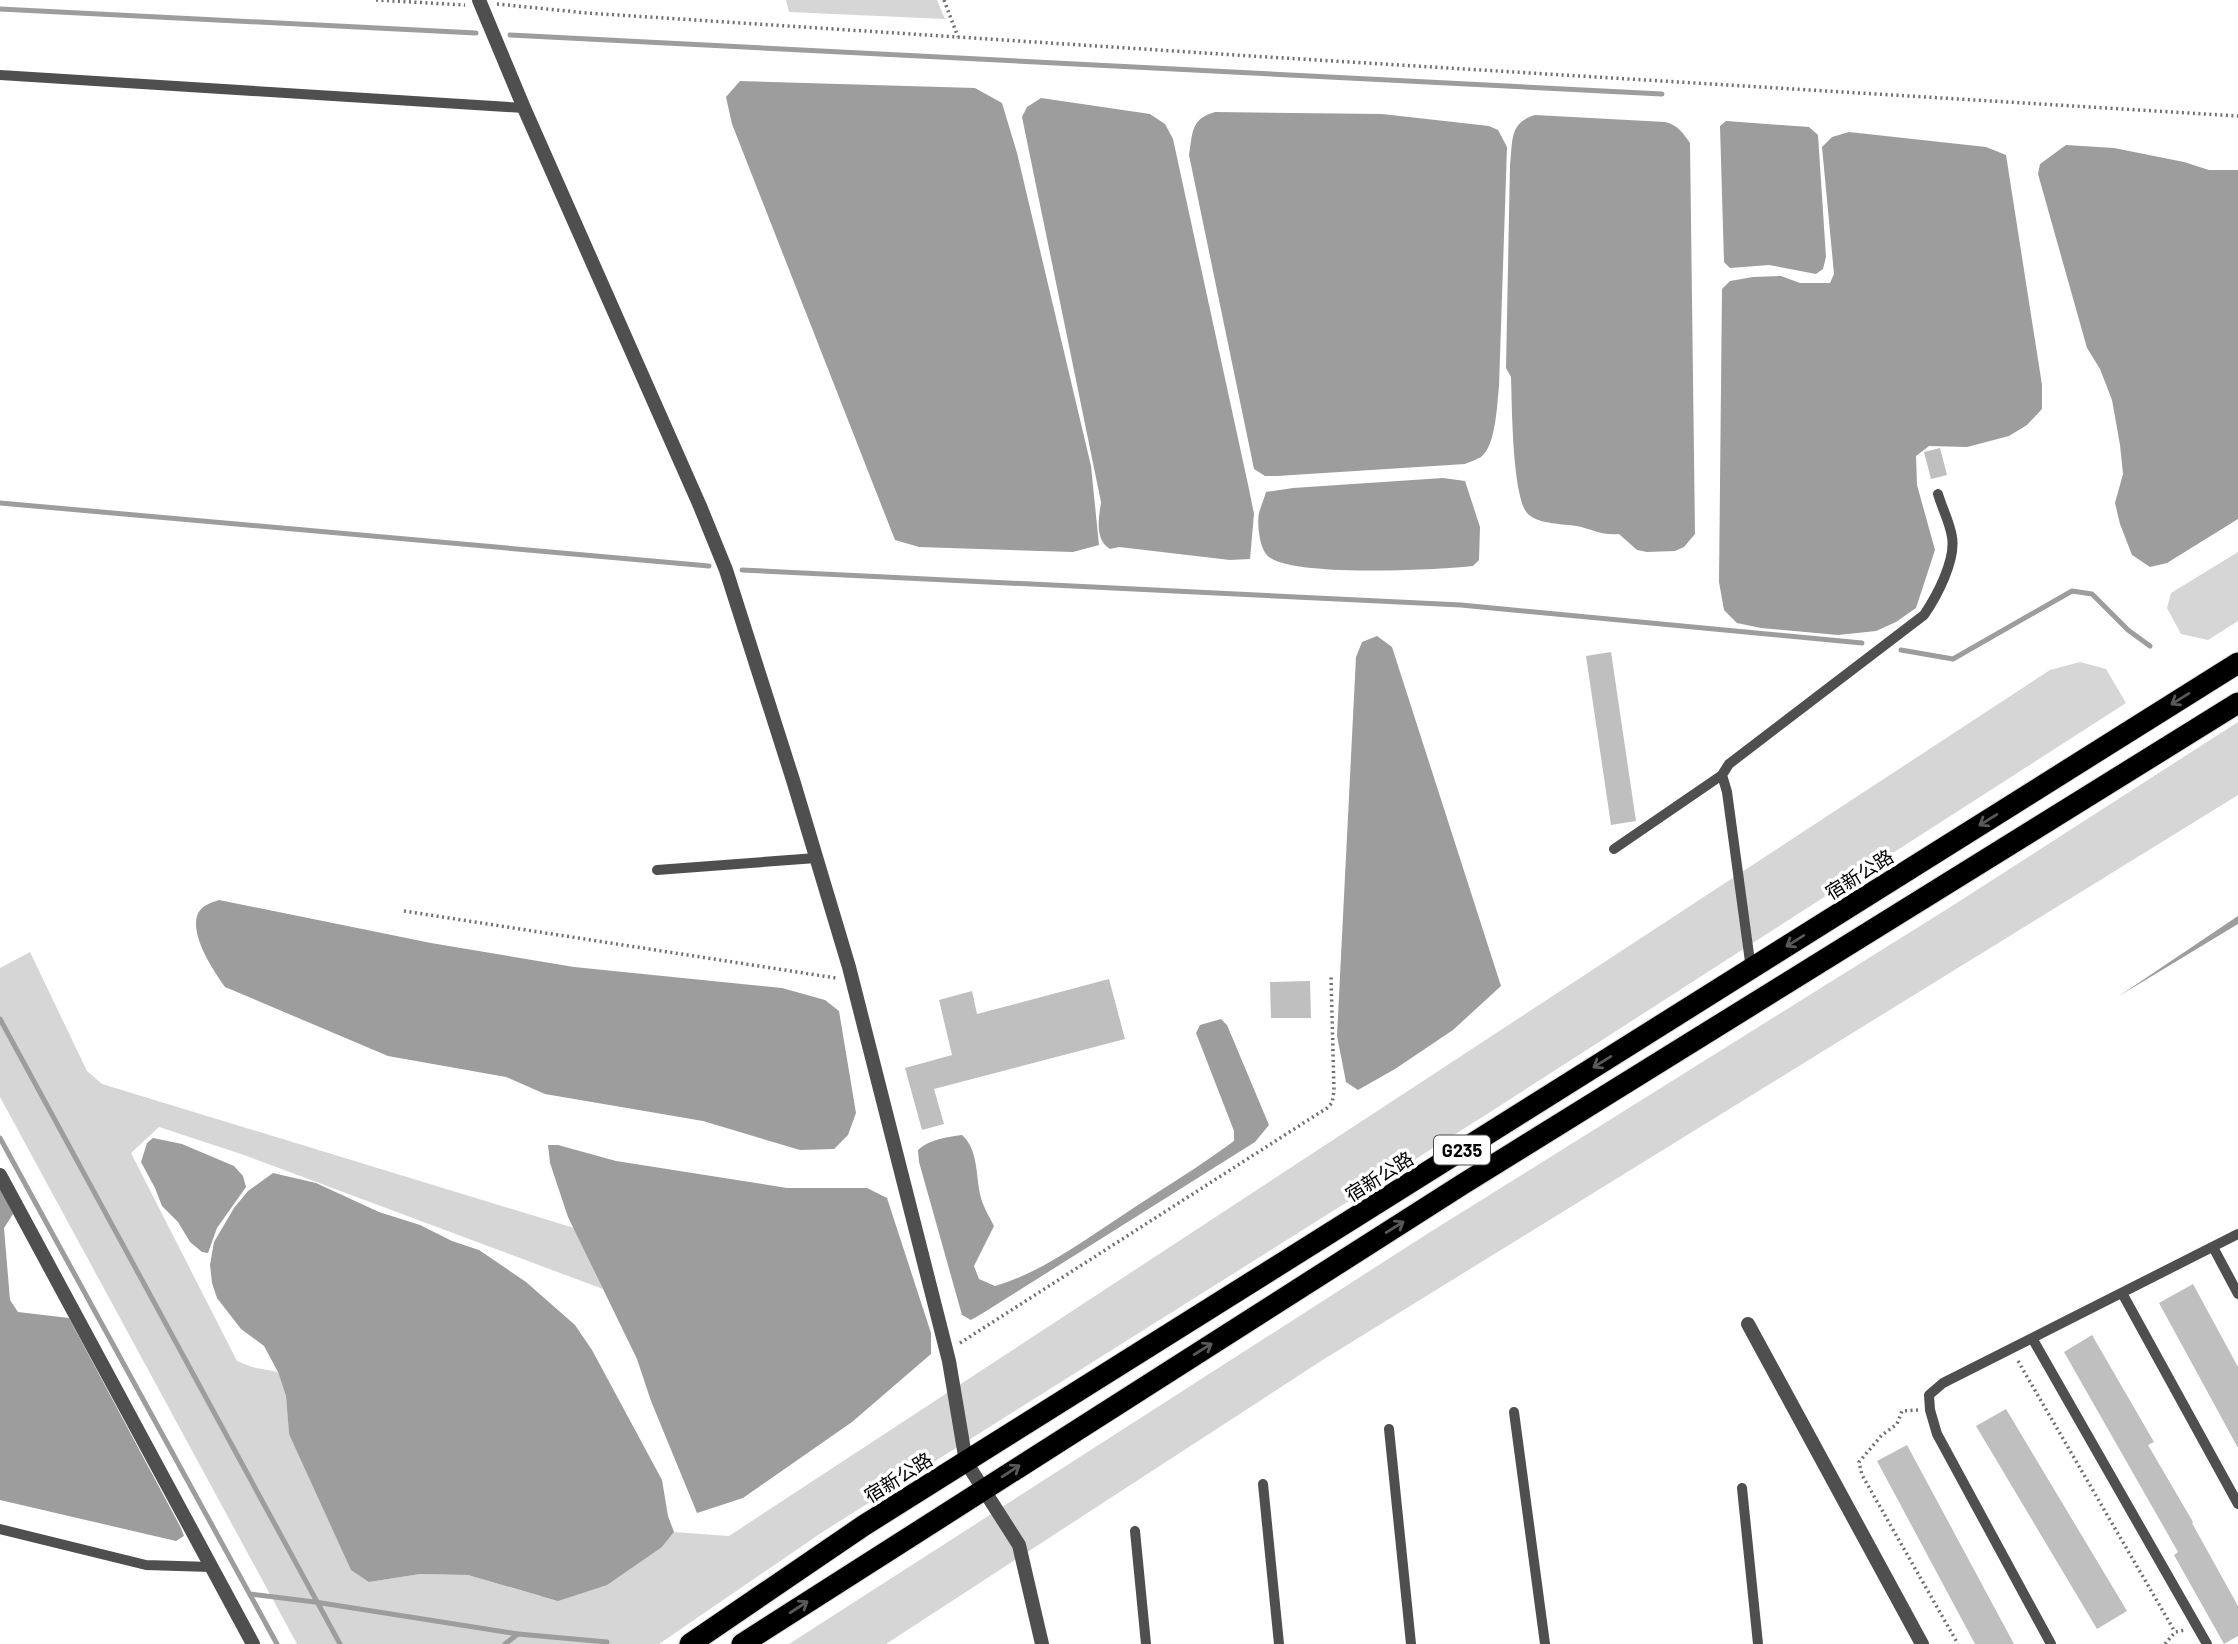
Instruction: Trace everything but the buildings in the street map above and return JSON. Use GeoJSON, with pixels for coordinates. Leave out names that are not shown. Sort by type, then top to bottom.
{"type":"FeatureCollection","features":[{"type":"Feature","properties":{"kind":"highway","name":"宿新公路"},"geometry":{"type":"LineString","coordinates":[[690,1644],[863,1526],[2238,663]]}},
{"type":"Feature","properties":{"kind":"highway"},"geometry":{"type":"LineString","coordinates":[[742,1644],[1463,1184],[2238,703]]}},
{"type":"Feature","properties":{"kind":"street"},"geometry":{"type":"LineString","coordinates":[[480,3],[721,557],[852,981],[947,1352],[966,1462],[1018,1545],[1042,1644]]}},
{"type":"Feature","properties":{"kind":"street"},"geometry":{"type":"LineString","coordinates":[[0,1175],[253,1644]]}},
{"type":"Feature","properties":{"kind":"street"},"geometry":{"type":"LineString","coordinates":[[1748,1324],[1922,1644]]}},
{"type":"Feature","properties":{"kind":"lane"},"geometry":{"type":"LineString","coordinates":[[0,75],[524,108]]}},
{"type":"Feature","properties":{"kind":"lane"},"geometry":{"type":"LineString","coordinates":[[1614,849],[1722,775],[1729,764],[1924,615],[1938,595],[1949,564],[1953,538],[1938,494]]}},
{"type":"Feature","properties":{"kind":"lane"},"geometry":{"type":"LineString","coordinates":[[1722,775],[1751,969]]}},
{"type":"Feature","properties":{"kind":"lane"},"geometry":{"type":"LineString","coordinates":[[657,870],[816,858]]}},
{"type":"Feature","properties":{"kind":"lane"},"geometry":{"type":"LineString","coordinates":[[2051,1644],[1937,1434],[1929,1395],[1943,1383],[2238,1234]]}},
{"type":"Feature","properties":{"kind":"lane"},"geometry":{"type":"LineString","coordinates":[[2213,1247],[2238,1294]]}},
{"type":"Feature","properties":{"kind":"lane"},"geometry":{"type":"LineString","coordinates":[[2122,1293],[2238,1504]]}},
{"type":"Feature","properties":{"kind":"lane"},"geometry":{"type":"LineString","coordinates":[[2032,1338],[2207,1644]]}},
{"type":"Feature","properties":{"kind":"lane"},"geometry":{"type":"LineString","coordinates":[[1514,1412],[1545,1644]]}},
{"type":"Feature","properties":{"kind":"lane"},"geometry":{"type":"LineString","coordinates":[[1389,1429],[1411,1644]]}},
{"type":"Feature","properties":{"kind":"lane"},"geometry":{"type":"LineString","coordinates":[[1263,1484],[1279,1644]]}},
{"type":"Feature","properties":{"kind":"lane"},"geometry":{"type":"LineString","coordinates":[[1742,1488],[1758,1644]]}},
{"type":"Feature","properties":{"kind":"lane"},"geometry":{"type":"LineString","coordinates":[[0,1529],[146,1565],[211,1567]]}},
{"type":"Feature","properties":{"kind":"lane"},"geometry":{"type":"LineString","coordinates":[[1135,1531],[1146,1644]]}},
{"type":"Feature","properties":{"kind":"path"},"geometry":{"type":"LineString","coordinates":[[376,0],[512,4],[587,13],[2238,116]]}},
{"type":"Feature","properties":{"kind":"path"},"geometry":{"type":"LineString","coordinates":[[944,0],[958,37]]}},
{"type":"Feature","properties":{"kind":"path"},"geometry":{"type":"LineString","coordinates":[[404,911],[852,981]]}},
{"type":"Feature","properties":{"kind":"path"},"geometry":{"type":"LineString","coordinates":[[947,1352],[1327,1108],[1332,1103],[1334,1091],[1331,976]]}},
{"type":"Feature","properties":{"kind":"path"},"geometry":{"type":"LineString","coordinates":[[2011,1349],[2175,1632]]}},
{"type":"Feature","properties":{"kind":"path"},"geometry":{"type":"LineString","coordinates":[[1930,1410],[1902,1411],[1897,1424],[1882,1435],[1859,1462],[1863,1475],[1958,1644]]}},
{"type":"Feature","properties":{"kind":"path"},"geometry":{"type":"LineString","coordinates":[[2165,1644],[2175,1632],[2198,1629]]}},
{"type":"Feature","properties":{"kind":"shaded area"},"geometry":{"type":"Polygon","coordinates":[[[786,0],[937,0],[945,19],[789,12],[786,0]]]}},
{"type":"Feature","properties":{"kind":"shaded area"},"geometry":{"type":"Polygon","coordinates":[[[740,81],[975,88],[1002,103],[1017,153],[1091,466],[1099,545],[1073,552],[919,547],[895,540],[732,124],[726,97],[740,81]]]}},
{"type":"Feature","properties":{"kind":"shaded area"},"geometry":{"type":"Polygon","coordinates":[[[1041,98],[1150,114],[1165,124],[1173,139],[1254,514],[1250,559],[1230,560],[1119,547],[1110,549],[1102,540],[1099,528],[1101,502],[1022,117],[1027,107],[1041,98]]]}},
{"type":"Feature","properties":{"kind":"shaded area"},"geometry":{"type":"Polygon","coordinates":[[[1215,112],[1382,114],[1489,126],[1498,130],[1507,147],[1499,386],[1493,434],[1486,452],[1481,457],[1465,464],[1277,476],[1265,476],[1254,469],[1189,155],[1192,134],[1197,123],[1215,112]]]}},
{"type":"Feature","properties":{"kind":"shaded area"},"geometry":{"type":"Polygon","coordinates":[[[1535,115],[1665,122],[1677,127],[1690,143],[1695,534],[1684,547],[1675,551],[1637,550],[1619,534],[1539,520],[1529,515],[1523,506],[1516,472],[1511,377],[1506,368],[1510,165],[1516,128],[1535,115]]]}},
{"type":"Feature","properties":{"kind":"shaded area"},"geometry":{"type":"Polygon","coordinates":[[[1726,121],[1809,127],[1818,135],[1826,257],[1823,269],[1816,274],[1769,265],[1730,268],[1724,262],[1720,126],[1726,121]]]}},
{"type":"Feature","properties":{"kind":"shaded area"},"geometry":{"type":"Polygon","coordinates":[[[1849,132],[1986,147],[2006,155],[2042,385],[2042,409],[2027,425],[2009,436],[1967,447],[1929,446],[1916,456],[1917,485],[1935,550],[1916,608],[1896,622],[1876,631],[1838,635],[1761,628],[1737,623],[1724,610],[1719,582],[1722,289],[1730,281],[1753,277],[1781,276],[1800,283],[1830,283],[1834,274],[1822,147],[1832,137],[1849,132]]]}},
{"type":"Feature","properties":{"kind":"shaded area"},"geometry":{"type":"Polygon","coordinates":[[[2066,145],[2114,148],[2184,162],[2209,170],[2238,170],[2238,519],[2167,563],[2150,567],[2132,555],[2120,524],[2115,503],[2123,474],[2112,400],[2100,369],[2087,348],[2038,174],[2040,164],[2066,145]]]}},
{"type":"Feature","properties":{"kind":"shaded area"},"geometry":{"type":"Polygon","coordinates":[[[1443,478],[1465,481],[1480,527],[1479,560],[1473,566],[1364,570],[1301,567],[1278,562],[1266,554],[1262,545],[1258,517],[1266,492],[1443,478]]]}},
{"type":"Feature","properties":{"kind":"shaded area"},"geometry":{"type":"Polygon","coordinates":[[[2238,552],[2238,621],[2208,640],[2181,634],[2167,608],[2171,593],[2238,552]]]}},
{"type":"Feature","properties":{"kind":"shaded area"},"geometry":{"type":"Polygon","coordinates":[[[1377,636],[1392,647],[1501,986],[1453,1030],[1358,1090],[1346,1082],[1337,1036],[1356,657],[1362,642],[1377,636]]]}},
{"type":"Feature","properties":{"kind":"shaded area"},"geometry":{"type":"Polygon","coordinates":[[[2080,662],[2106,669],[2126,703],[1484,1116],[824,1531],[659,1644],[297,1644],[0,1097],[0,968],[30,952],[87,1071],[102,1084],[574,1228],[603,1289],[244,1155],[159,1127],[131,1153],[237,1361],[278,1372],[286,1396],[289,1434],[369,1582],[420,1574],[468,1575],[540,1596],[662,1547],[674,1532],[729,1536],[2050,670],[2080,662]]]}},
{"type":"Feature","properties":{"kind":"shaded area"},"geometry":{"type":"Polygon","coordinates":[[[2238,722],[2238,795],[1321,1361],[886,1644],[789,1644],[1427,1234],[1952,906],[2238,722]]]}},
{"type":"Feature","properties":{"kind":"shaded area"},"geometry":{"type":"Polygon","coordinates":[[[219,900],[431,943],[574,967],[782,988],[825,1000],[839,1011],[856,1113],[848,1135],[834,1149],[800,1150],[703,1121],[545,1094],[506,1077],[388,1056],[225,987],[204,953],[196,924],[200,910],[219,900]]]}},
{"type":"Feature","properties":{"kind":"shaded area"},"geometry":{"type":"Polygon","coordinates":[[[2238,916],[2238,924],[2119,996],[2238,916]]]}},
{"type":"Feature","properties":{"kind":"shaded area"},"geometry":{"type":"Polygon","coordinates":[[[1221,1019],[1227,1025],[1269,1125],[1255,1142],[983,1313],[971,1320],[962,1315],[919,1162],[918,1150],[928,1143],[945,1138],[962,1135],[967,1141],[974,1155],[981,1198],[994,1226],[974,1266],[979,1279],[995,1286],[1013,1280],[1063,1254],[1234,1141],[1234,1131],[1196,1033],[1200,1025],[1221,1019]]]}},
{"type":"Feature","properties":{"kind":"shaded area"},"geometry":{"type":"Polygon","coordinates":[[[153,1138],[182,1144],[234,1166],[243,1176],[246,1187],[217,1228],[208,1253],[202,1252],[190,1242],[178,1222],[162,1206],[141,1162],[147,1143],[153,1138]]]}},
{"type":"Feature","properties":{"kind":"shaded area"},"geometry":{"type":"Polygon","coordinates":[[[548,1145],[558,1145],[616,1161],[787,1188],[867,1188],[887,1198],[931,1333],[931,1354],[852,1422],[743,1498],[697,1513],[651,1401],[637,1359],[568,1217],[550,1163],[548,1145]]]}},
{"type":"Feature","properties":{"kind":"shaded area"},"geometry":{"type":"Polygon","coordinates":[[[273,1173],[316,1183],[379,1212],[420,1225],[452,1241],[479,1250],[526,1282],[575,1325],[592,1350],[662,1480],[668,1516],[674,1532],[662,1547],[607,1585],[558,1601],[468,1575],[420,1574],[369,1582],[351,1570],[289,1434],[286,1396],[278,1372],[264,1346],[241,1329],[217,1298],[212,1283],[210,1265],[214,1242],[234,1208],[248,1191],[273,1173]]]}},
{"type":"Feature","properties":{"kind":"shaded area"},"geometry":{"type":"Polygon","coordinates":[[[0,1189],[13,1214],[4,1228],[10,1300],[18,1312],[69,1318],[181,1528],[184,1536],[176,1541],[0,1500],[0,1189]]]}},
{"type":"Feature","properties":{"kind":"waterway"},"geometry":{"type":"LineString","coordinates":[[0,9],[476,33]]}},
{"type":"Feature","properties":{"kind":"waterway"},"geometry":{"type":"LineString","coordinates":[[510,35],[1662,94]]}},
{"type":"Feature","properties":{"kind":"waterway"},"geometry":{"type":"LineString","coordinates":[[0,503],[709,566]]}},
{"type":"Feature","properties":{"kind":"waterway"},"geometry":{"type":"LineString","coordinates":[[742,570],[1461,605],[1862,643]]}},
{"type":"Feature","properties":{"kind":"waterway"},"geometry":{"type":"LineString","coordinates":[[1901,650],[1953,659],[2072,591],[2092,594],[2128,630],[2150,646]]}},
{"type":"Feature","properties":{"kind":"waterway"},"geometry":{"type":"LineString","coordinates":[[0,1019],[340,1644]]}},
{"type":"Feature","properties":{"kind":"waterway"},"geometry":{"type":"LineString","coordinates":[[0,1138],[277,1644]]}},
{"type":"Feature","properties":{"kind":"waterway"},"geometry":{"type":"LineString","coordinates":[[250,1594],[518,1634],[607,1642]]}},
{"type":"Feature","properties":{"kind":"waterway"},"geometry":{"type":"LineString","coordinates":[[505,1644],[518,1634]]}}]}
